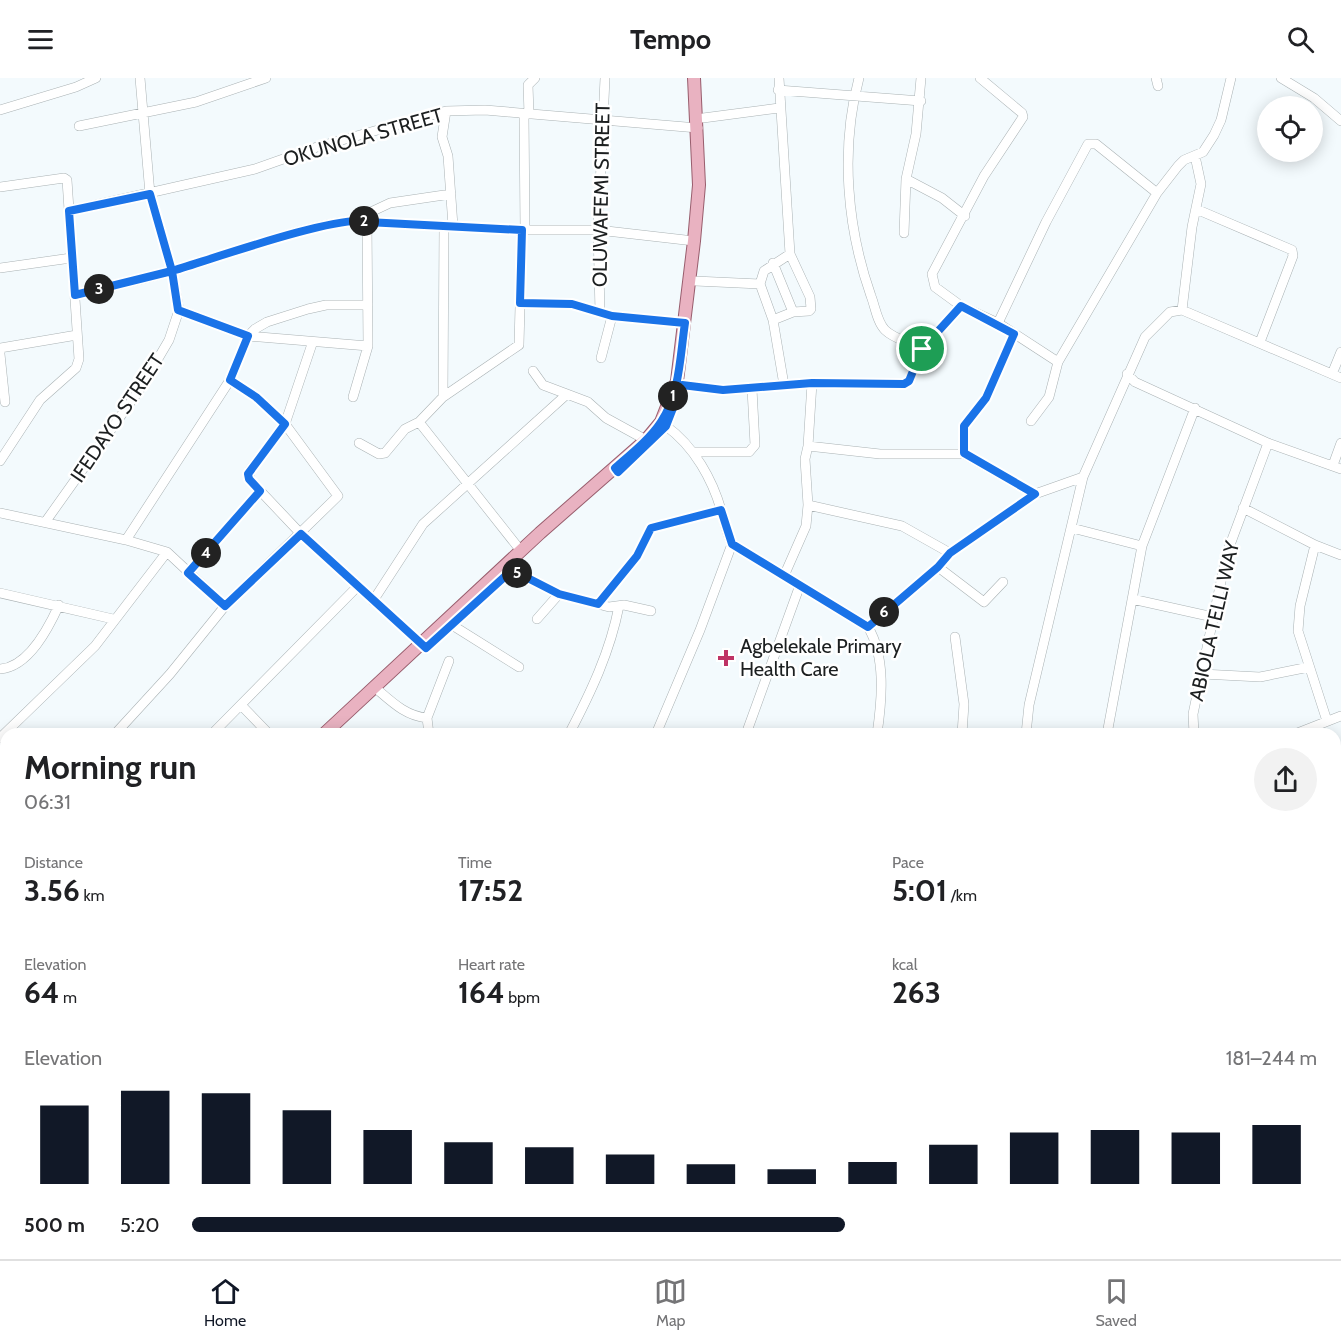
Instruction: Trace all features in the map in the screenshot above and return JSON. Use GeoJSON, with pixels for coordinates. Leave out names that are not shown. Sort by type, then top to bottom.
{"type":"FeatureCollection","features":[{"type":"Feature","properties":{"kind":"main road"},"geometry":{"type":"LineString","coordinates":[[340,728],[521,551],[666,426],[682,385],[704,200],[700,123],[694,78]]}},
{"type":"Feature","properties":{"kind":"main road"},"geometry":{"type":"LineString","coordinates":[[331,728],[423,646],[452,625],[512,570],[616,470],[662,422],[675,391],[685,323],[699,185],[700,78]]}},
{"type":"Feature","properties":{"kind":"street"},"geometry":{"type":"LineString","coordinates":[[0,111],[96,78]]}},
{"type":"Feature","properties":{"kind":"street"},"geometry":{"type":"LineString","coordinates":[[140,78],[145,112],[150,194],[172,271],[178,310],[248,336],[312,344],[368,346]]}},
{"type":"Feature","properties":{"kind":"street"},"geometry":{"type":"LineString","coordinates":[[79,126],[205,99],[266,78]]}},
{"type":"Feature","properties":{"kind":"street"},"geometry":{"type":"LineString","coordinates":[[359,443],[382,455],[405,429],[418,422],[443,398],[519,345],[526,114],[528,85],[535,78]]}},
{"type":"Feature","properties":{"kind":"street","name":"OLUWAFEMI STREET"},"geometry":{"type":"LineString","coordinates":[[600,312],[598,230],[601,120],[605,78]]}},
{"type":"Feature","properties":{"kind":"street"},"geometry":{"type":"LineString","coordinates":[[773,320],[794,312],[812,309],[810,297],[790,254],[789,205],[779,108],[779,78]]}},
{"type":"Feature","properties":{"kind":"street"},"geometry":{"type":"LineString","coordinates":[[859,78],[855,94],[849,198],[857,255],[885,330],[922,349]]}},
{"type":"Feature","properties":{"kind":"street"},"geometry":{"type":"LineString","coordinates":[[904,233],[906,179],[921,101],[921,78]]}},
{"type":"Feature","properties":{"kind":"street"},"geometry":{"type":"LineString","coordinates":[[980,78],[1022,113],[1023,117],[984,176],[931,278],[935,287],[961,306],[998,323],[1058,362]]}},
{"type":"Feature","properties":{"kind":"street"},"geometry":{"type":"LineString","coordinates":[[1031,421],[1049,397],[1058,362],[1157,193],[1184,160],[1199,154],[1210,141],[1221,120],[1231,78]]}},
{"type":"Feature","properties":{"kind":"street"},"geometry":{"type":"LineString","coordinates":[[1281,78],[1314,98],[1341,122]]}},
{"type":"Feature","properties":{"kind":"street"},"geometry":{"type":"LineString","coordinates":[[778,90],[855,94],[921,101]]}},
{"type":"Feature","properties":{"kind":"street","name":"OKUNOLA STREET"},"geometry":{"type":"LineString","coordinates":[[69,211],[255,169],[317,147],[446,111],[485,110],[601,120],[700,123],[779,108]]}},
{"type":"Feature","properties":{"kind":"street"},"geometry":{"type":"LineString","coordinates":[[443,398],[451,194],[448,156],[442,137],[446,111]]}},
{"type":"Feature","properties":{"kind":"street"},"geometry":{"type":"LineString","coordinates":[[998,323],[1046,222],[1088,144],[1096,144],[1157,193]]}},
{"type":"Feature","properties":{"kind":"street"},"geometry":{"type":"LineString","coordinates":[[1182,310],[1201,184],[1199,154]]}},
{"type":"Feature","properties":{"kind":"street"},"geometry":{"type":"LineString","coordinates":[[0,187],[64,178],[68,183],[78,364],[40,400],[0,461]]}},
{"type":"Feature","properties":{"kind":"street"},"geometry":{"type":"LineString","coordinates":[[906,179],[942,198],[965,216]]}},
{"type":"Feature","properties":{"kind":"street"},"geometry":{"type":"LineString","coordinates":[[362,220],[390,203],[451,194]]}},
{"type":"Feature","properties":{"kind":"street"},"geometry":{"type":"LineString","coordinates":[[1196,208],[1292,250],[1293,256],[1260,342]]}},
{"type":"Feature","properties":{"kind":"street"},"geometry":{"type":"LineString","coordinates":[[353,397],[368,346],[368,305],[362,220]]}},
{"type":"Feature","properties":{"kind":"street"},"geometry":{"type":"LineString","coordinates":[[75,295],[172,271],[316,228],[362,220],[524,230],[598,230],[694,241]]}},
{"type":"Feature","properties":{"kind":"street"},"geometry":{"type":"LineString","coordinates":[[784,385],[773,320],[760,284],[764,271],[790,254]]}},
{"type":"Feature","properties":{"kind":"street"},"geometry":{"type":"LineString","coordinates":[[0,268],[71,258]]}},
{"type":"Feature","properties":{"kind":"street"},"geometry":{"type":"LineString","coordinates":[[773,263],[794,312]]}},
{"type":"Feature","properties":{"kind":"street"},"geometry":{"type":"LineString","coordinates":[[695,281],[760,284]]}},
{"type":"Feature","properties":{"kind":"street"},"geometry":{"type":"LineString","coordinates":[[520,303],[572,304],[612,316],[685,323]]}},
{"type":"Feature","properties":{"kind":"street"},"geometry":{"type":"LineString","coordinates":[[126,540],[230,380],[248,336],[267,322],[308,309],[326,305],[368,305]]}},
{"type":"Feature","properties":{"kind":"street"},"geometry":{"type":"LineString","coordinates":[[682,385],[752,389],[812,383],[904,384],[909,381],[922,349],[961,306]]}},
{"type":"Feature","properties":{"kind":"street","name":"IFEDAYO STREET"},"geometry":{"type":"LineString","coordinates":[[46,521],[142,386],[165,349],[178,310]]}},
{"type":"Feature","properties":{"kind":"street"},"geometry":{"type":"LineString","coordinates":[[1027,728],[1029,705],[1083,477],[1127,374],[1152,328],[1170,312],[1182,310],[1337,376],[1341,352]]}},
{"type":"Feature","properties":{"kind":"street"},"geometry":{"type":"LineString","coordinates":[[601,358],[612,316]]}},
{"type":"Feature","properties":{"kind":"street"},"geometry":{"type":"LineString","coordinates":[[964,453],[964,426],[986,398],[1014,334]]}},
{"type":"Feature","properties":{"kind":"street"},"geometry":{"type":"LineString","coordinates":[[0,348],[77,335]]}},
{"type":"Feature","properties":{"kind":"street"},"geometry":{"type":"LineString","coordinates":[[312,344],[285,424],[248,474],[249,479],[301,534],[423,646]]}},
{"type":"Feature","properties":{"kind":"street"},"geometry":{"type":"LineString","coordinates":[[0,354],[5,402]]}},
{"type":"Feature","properties":{"kind":"street"},"geometry":{"type":"LineString","coordinates":[[533,371],[543,385],[588,402],[606,417],[646,440]]}},
{"type":"Feature","properties":{"kind":"street"},"geometry":{"type":"LineString","coordinates":[[1127,374],[1136,382],[1308,459],[1337,467],[1341,443]]}},
{"type":"Feature","properties":{"kind":"street"},"geometry":{"type":"LineString","coordinates":[[120,728],[170,674],[225,606],[337,498],[338,493],[285,424],[256,397],[230,380]]}},
{"type":"Feature","properties":{"kind":"street"},"geometry":{"type":"LineString","coordinates":[[784,576],[804,534],[808,505],[805,459],[812,383]]}},
{"type":"Feature","properties":{"kind":"street"},"geometry":{"type":"LineString","coordinates":[[693,452],[749,452],[752,449],[755,445],[752,389]]}},
{"type":"Feature","properties":{"kind":"street"},"geometry":{"type":"LineString","coordinates":[[373,601],[423,524],[468,486],[567,394]]}},
{"type":"Feature","properties":{"kind":"street"},"geometry":{"type":"LineString","coordinates":[[1108,728],[1142,546],[1196,408]]}},
{"type":"Feature","properties":{"kind":"street"},"geometry":{"type":"LineString","coordinates":[[418,422],[521,551]]}},
{"type":"Feature","properties":{"kind":"street"},"geometry":{"type":"LineString","coordinates":[[659,728],[700,630],[732,544],[721,510],[693,452],[679,436],[666,426]]}},
{"type":"Feature","properties":{"kind":"street","name":"ABIOLA TELLI WAY"},"geometry":{"type":"LineString","coordinates":[[1194,728],[1193,714],[1227,553],[1268,443]]}},
{"type":"Feature","properties":{"kind":"street"},"geometry":{"type":"LineString","coordinates":[[808,446],[880,454],[964,453],[1035,494]]}},
{"type":"Feature","properties":{"kind":"street"},"geometry":{"type":"LineString","coordinates":[[868,627],[938,567],[950,553],[1035,494],[1083,477]]}},
{"type":"Feature","properties":{"kind":"street"},"geometry":{"type":"LineString","coordinates":[[188,573],[260,491]]}},
{"type":"Feature","properties":{"kind":"street"},"geometry":{"type":"LineString","coordinates":[[808,505],[902,526],[950,553]]}},
{"type":"Feature","properties":{"kind":"street"},"geometry":{"type":"LineString","coordinates":[[1243,508],[1315,545],[1341,555]]}},
{"type":"Feature","properties":{"kind":"street"},"geometry":{"type":"LineString","coordinates":[[598,604],[637,556],[651,528],[721,510]]}},
{"type":"Feature","properties":{"kind":"street"},"geometry":{"type":"LineString","coordinates":[[0,513],[46,521],[167,552],[225,606]]}},
{"type":"Feature","properties":{"kind":"street"},"geometry":{"type":"LineString","coordinates":[[1072,528],[1142,546]]}},
{"type":"Feature","properties":{"kind":"street"},"geometry":{"type":"LineString","coordinates":[[732,544],[868,627],[878,649],[881,695],[878,728]]}},
{"type":"Feature","properties":{"kind":"street"},"geometry":{"type":"LineString","coordinates":[[1315,545],[1298,618],[1301,644],[1327,722]]}},
{"type":"Feature","properties":{"kind":"street"},"geometry":{"type":"LineString","coordinates":[[11,728],[94,646],[167,552]]}},
{"type":"Feature","properties":{"kind":"street"},"geometry":{"type":"LineString","coordinates":[[938,567],[984,602],[1003,582]]}},
{"type":"Feature","properties":{"kind":"street"},"geometry":{"type":"LineString","coordinates":[[512,570],[559,594],[598,604],[651,611]]}},
{"type":"Feature","properties":{"kind":"street"},"geometry":{"type":"LineString","coordinates":[[748,728],[800,585]]}},
{"type":"Feature","properties":{"kind":"street"},"geometry":{"type":"LineString","coordinates":[[218,728],[358,586]]}},
{"type":"Feature","properties":{"kind":"street"},"geometry":{"type":"LineString","coordinates":[[0,593],[113,619]]}},
{"type":"Feature","properties":{"kind":"street"},"geometry":{"type":"LineString","coordinates":[[537,619],[559,594]]}},
{"type":"Feature","properties":{"kind":"street"},"geometry":{"type":"LineString","coordinates":[[1132,599],[1213,617]]}},
{"type":"Feature","properties":{"kind":"street"},"geometry":{"type":"LineString","coordinates":[[0,669],[10,667],[36,646],[46,633],[59,605]]}},
{"type":"Feature","properties":{"kind":"street"},"geometry":{"type":"LineString","coordinates":[[572,728],[601,670],[613,637],[619,606]]}},
{"type":"Feature","properties":{"kind":"street"},"geometry":{"type":"LineString","coordinates":[[452,625],[519,667]]}},
{"type":"Feature","properties":{"kind":"street"},"geometry":{"type":"LineString","coordinates":[[955,637],[964,704],[962,728]]}},
{"type":"Feature","properties":{"kind":"street"},"geometry":{"type":"LineString","coordinates":[[428,728],[427,718],[449,661]]}},
{"type":"Feature","properties":{"kind":"street"},"geometry":{"type":"LineString","coordinates":[[1202,674],[1260,677],[1309,667]]}},
{"type":"Feature","properties":{"kind":"street"},"geometry":{"type":"LineString","coordinates":[[379,690],[396,706],[414,717],[427,718]]}},
{"type":"Feature","properties":{"kind":"street"},"geometry":{"type":"LineString","coordinates":[[242,705],[263,728]]}},
{"type":"Feature","properties":{"kind":"street"},"geometry":{"type":"LineString","coordinates":[[1311,728],[1341,716]]}},
{"type":"Feature","properties":{"kind":"place","name":"Agbelekale Primary Health Care"},"geometry":{"type":"Point","coordinates":[726,658]}},
{"type":"Feature","properties":{"kind":"route"},"geometry":{"type":"LineString","coordinates":[[922,349],[909,381],[904,384],[812,383],[723,390],[682,385],[666,426],[618,472],[615,468],[662,422],[675,391],[685,323],[612,316],[564,303],[520,303],[522,230],[384,221],[367,222],[358,218],[316,228],[172,271],[150,194],[69,211],[75,295],[172,271],[178,310],[189,312],[248,336],[230,380],[256,397],[285,424],[248,474],[249,479],[260,491],[188,573],[225,606],[301,534],[426,648],[512,570],[559,594],[598,604],[637,556],[651,528],[721,510],[732,544],[848,613],[864,627],[868,627],[938,567],[950,553],[1035,494],[964,453],[964,426],[986,398],[1014,334],[998,323],[961,306],[922,349]]}}]}
